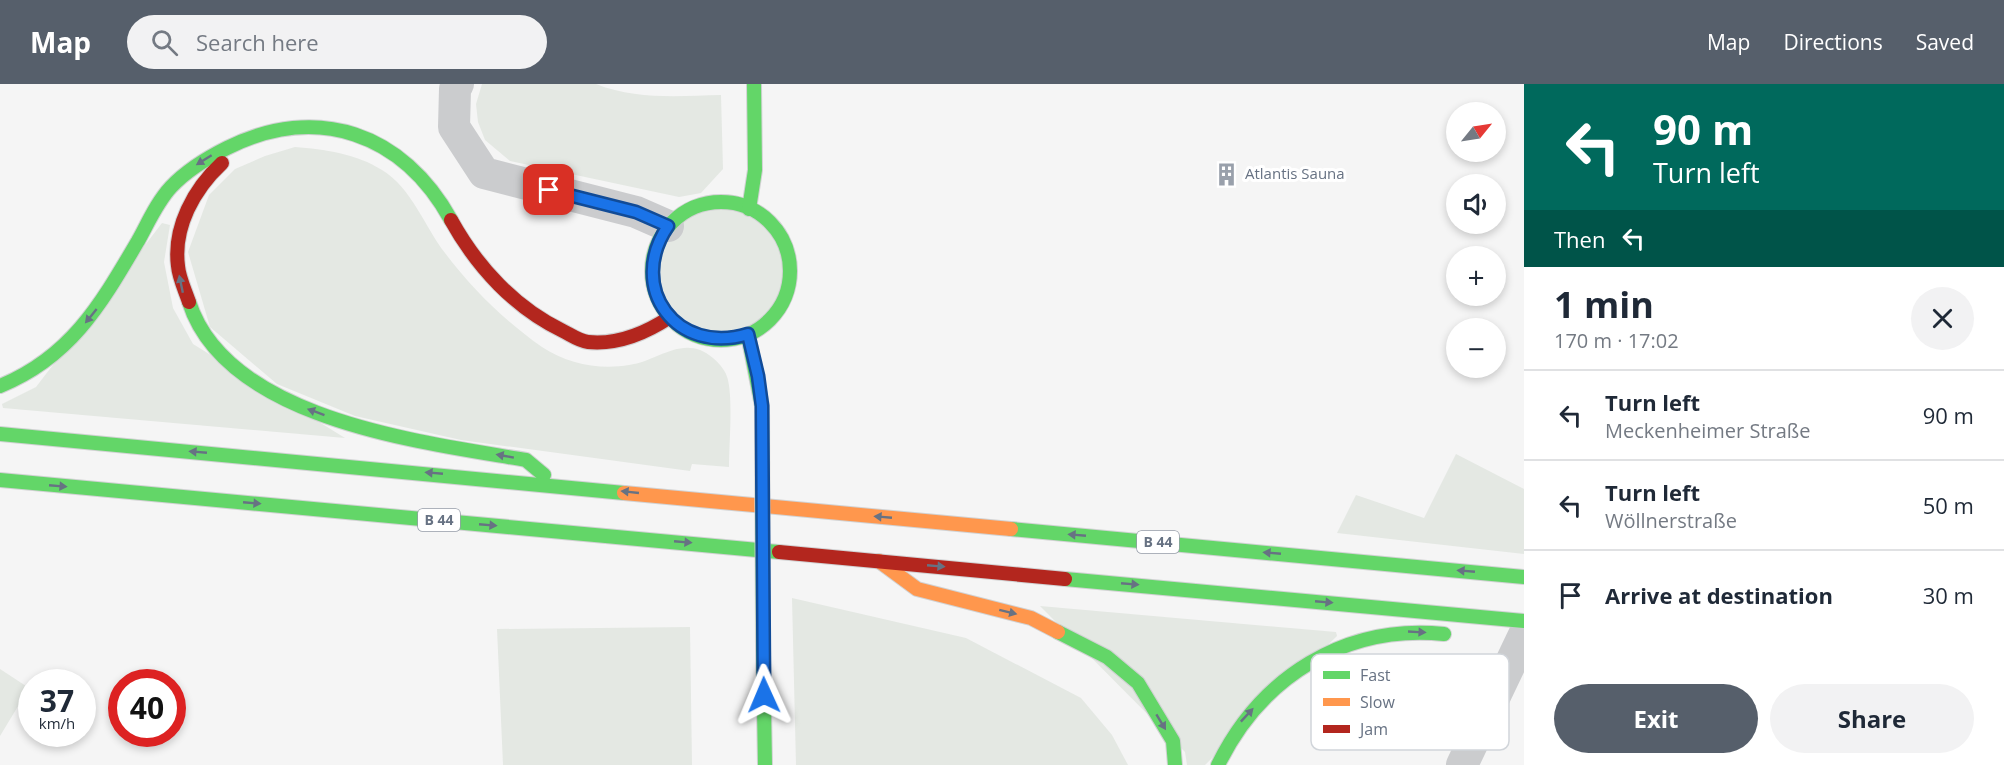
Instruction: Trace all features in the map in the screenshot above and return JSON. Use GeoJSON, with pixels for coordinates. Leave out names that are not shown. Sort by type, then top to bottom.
{"type":"FeatureCollection","features":[{"type":"Feature","properties":{"kind":"main road"},"geometry":{"type":"LineString","coordinates":[[749,208],[755,170],[754,84]]}},
{"type":"Feature","properties":{"kind":"main road"},"geometry":{"type":"LineString","coordinates":[[0,386],[19,380],[50,360],[75,335],[97,308],[161,201],[175,183],[219,151],[274,130],[334,128],[379,144],[404,160],[430,187],[469,250],[523,308],[588,342],[620,340],[642,335],[670,317]]}},
{"type":"Feature","properties":{"kind":"main road"},"geometry":{"type":"LineString","coordinates":[[257,135],[219,166],[192,200],[181,226],[177,260],[187,307],[199,329],[221,356],[262,387],[311,411],[379,434],[526,460],[555,484]]}},
{"type":"Feature","properties":{"kind":"main road"},"geometry":{"type":"LineString","coordinates":[[728,203],[749,208],[761,216],[780,236],[787,251],[790,273],[784,300],[768,322],[748,334],[732,339],[707,338],[694,334],[670,317],[657,295],[652,269],[657,246],[668,226],[678,216],[701,205],[728,203]]}},
{"type":"Feature","properties":{"kind":"main road"},"geometry":{"type":"LineString","coordinates":[[748,334],[762,406],[765,765]]}},
{"type":"Feature","properties":{"kind":"main road","name":"B 44"},"geometry":{"type":"LineString","coordinates":[[0,434],[1524,576]]}},
{"type":"Feature","properties":{"kind":"main road","name":"B 44"},"geometry":{"type":"LineString","coordinates":[[0,480],[1524,621]]}},
{"type":"Feature","properties":{"kind":"main road"},"geometry":{"type":"LineString","coordinates":[[878,560],[917,589],[1031,618],[1107,657],[1138,683],[1173,741],[1175,765]]}},
{"type":"Feature","properties":{"kind":"main road"},"geometry":{"type":"LineString","coordinates":[[1327,654],[1359,642],[1409,631],[1463,635]]}},
{"type":"Feature","properties":{"kind":"main road"},"geometry":{"type":"LineString","coordinates":[[1218,765],[1238,725],[1282,681],[1311,660]]}},
{"type":"Feature","properties":{"kind":"street"},"geometry":{"type":"LineString","coordinates":[[458,84],[455,90],[454,127],[484,173],[636,212],[668,226]]}},
{"type":"Feature","properties":{"kind":"street"},"geometry":{"type":"LineString","coordinates":[[1509,656],[1516,640]]}},
{"type":"Feature","properties":{"kind":"street"},"geometry":{"type":"LineString","coordinates":[[1462,765],[1468,750]]}},
{"type":"Feature","properties":{"kind":"shaded area"},"geometry":{"type":"Polygon","coordinates":[[[482,84],[596,84],[642,95],[721,95],[723,169],[701,193],[679,197],[510,161],[485,140],[478,122],[476,104],[482,84]]]}},
{"type":"Feature","properties":{"kind":"shaded area"},"geometry":{"type":"Polygon","coordinates":[[[295,147],[351,156],[372,164],[392,177],[401,186],[445,253],[467,280],[502,315],[552,353],[584,364],[607,367],[640,363],[682,348],[702,351],[713,358],[720,365],[728,380],[731,411],[729,467],[692,464],[690,471],[461,440],[355,416],[277,384],[210,327],[188,252],[209,195],[235,169],[265,156],[295,147]]]}},
{"type":"Feature","properties":{"kind":"shaded area"},"geometry":{"type":"Polygon","coordinates":[[[721,202],[747,208],[759,214],[769,223],[778,233],[784,245],[790,271],[784,297],[778,309],[769,319],[759,328],[747,334],[721,340],[695,334],[683,328],[673,319],[664,309],[658,297],[652,271],[658,245],[664,233],[673,223],[683,214],[695,208],[721,202]]]}},
{"type":"Feature","properties":{"kind":"shaded area"},"geometry":{"type":"Polygon","coordinates":[[[162,223],[170,225],[164,262],[173,308],[193,344],[345,438],[3,408],[2,404],[36,387],[162,223]]]}},
{"type":"Feature","properties":{"kind":"shaded area"},"geometry":{"type":"Polygon","coordinates":[[[1456,454],[1524,489],[1524,554],[1337,533],[1356,495],[1424,518],[1456,454]]]}},
{"type":"Feature","properties":{"kind":"shaded area"},"geometry":{"type":"Polygon","coordinates":[[[792,598],[966,638],[1081,698],[1112,735],[1128,765],[796,765],[792,598]]]}},
{"type":"Feature","properties":{"kind":"shaded area"},"geometry":{"type":"Polygon","coordinates":[[[1040,606],[1336,632],[1337,636],[1319,654],[1311,654],[1311,661],[1205,765],[1187,765],[1185,752],[1040,606]]]}},
{"type":"Feature","properties":{"kind":"shaded area"},"geometry":{"type":"Polygon","coordinates":[[[690,627],[692,765],[503,765],[497,629],[690,627]]]}},
{"type":"Feature","properties":{"kind":"shaded area"},"geometry":{"type":"Polygon","coordinates":[[[0,669],[18,681],[18,706],[0,736],[0,669]]]}},
{"type":"Feature","properties":{"kind":"traffic: fast"},"geometry":{"type":"LineString","coordinates":[[749,209],[755,170],[754,84]]}},
{"type":"Feature","properties":{"kind":"traffic: fast"},"geometry":{"type":"LineString","coordinates":[[0,386],[25,374],[46,360],[82,326],[111,286],[161,199],[177,181],[212,156],[260,135],[293,128],[325,128],[355,134],[383,147],[408,166],[431,190],[451,220]]}},
{"type":"Feature","properties":{"kind":"traffic: fast"},"geometry":{"type":"LineString","coordinates":[[721,202],[747,208],[770,222],[784,245],[790,271],[784,297],[770,320],[747,334],[721,340],[695,334],[672,320],[658,297],[652,271],[658,245],[672,222],[695,208],[721,202]]}},
{"type":"Feature","properties":{"kind":"traffic: fast"},"geometry":{"type":"LineString","coordinates":[[189,302],[210,342],[243,374],[285,399],[333,419],[384,433],[526,460],[544,475]]}},
{"type":"Feature","properties":{"kind":"traffic: fast"},"geometry":{"type":"LineString","coordinates":[[748,335],[762,406]]}},
{"type":"Feature","properties":{"kind":"traffic: fast"},"geometry":{"type":"LineString","coordinates":[[762,406],[763,649]]}},
{"type":"Feature","properties":{"kind":"traffic: fast"},"geometry":{"type":"LineString","coordinates":[[0,434],[624,493]]}},
{"type":"Feature","properties":{"kind":"traffic: fast"},"geometry":{"type":"LineString","coordinates":[[0,480],[779,552]]}},
{"type":"Feature","properties":{"kind":"traffic: fast"},"geometry":{"type":"LineString","coordinates":[[1011,529],[1524,577]]}},
{"type":"Feature","properties":{"kind":"traffic: fast"},"geometry":{"type":"LineString","coordinates":[[1065,579],[1524,621]]}},
{"type":"Feature","properties":{"kind":"traffic: fast"},"geometry":{"type":"LineString","coordinates":[[1058,632],[1107,657],[1138,683],[1173,741],[1175,765]]}},
{"type":"Feature","properties":{"kind":"traffic: fast"},"geometry":{"type":"LineString","coordinates":[[1328,654],[1373,638],[1408,633],[1444,634]]}},
{"type":"Feature","properties":{"kind":"traffic: fast"},"geometry":{"type":"LineString","coordinates":[[763,649],[765,765]]}},
{"type":"Feature","properties":{"kind":"traffic: fast"},"geometry":{"type":"LineString","coordinates":[[1218,765],[1236,734],[1258,706],[1282,682],[1311,662]]}},
{"type":"Feature","properties":{"kind":"traffic: slow"},"geometry":{"type":"LineString","coordinates":[[624,493],[1011,529]]}},
{"type":"Feature","properties":{"kind":"traffic: slow"},"geometry":{"type":"LineString","coordinates":[[879,561],[917,589],[1031,618],[1058,632]]}},
{"type":"Feature","properties":{"kind":"traffic: jam"},"geometry":{"type":"LineString","coordinates":[[189,302],[181,280],[177,251],[182,223],[194,197],[222,163]]}},
{"type":"Feature","properties":{"kind":"traffic: jam"},"geometry":{"type":"LineString","coordinates":[[451,220],[473,254],[499,285],[545,322],[578,339],[588,342],[621,340],[641,333],[670,317]]}},
{"type":"Feature","properties":{"kind":"traffic: jam"},"geometry":{"type":"LineString","coordinates":[[779,552],[1065,579]]}},
{"type":"Feature","properties":{"kind":"place","name":"Atlantis Sauna"},"geometry":{"type":"Point","coordinates":[1227,174]}},
{"type":"Feature","properties":{"kind":"route"},"geometry":{"type":"LineString","coordinates":[[549,190],[636,212],[668,226],[657,246],[652,269],[653,281],[662,307],[675,322],[694,334],[719,340],[748,334],[762,406],[764,695]]}}]}
